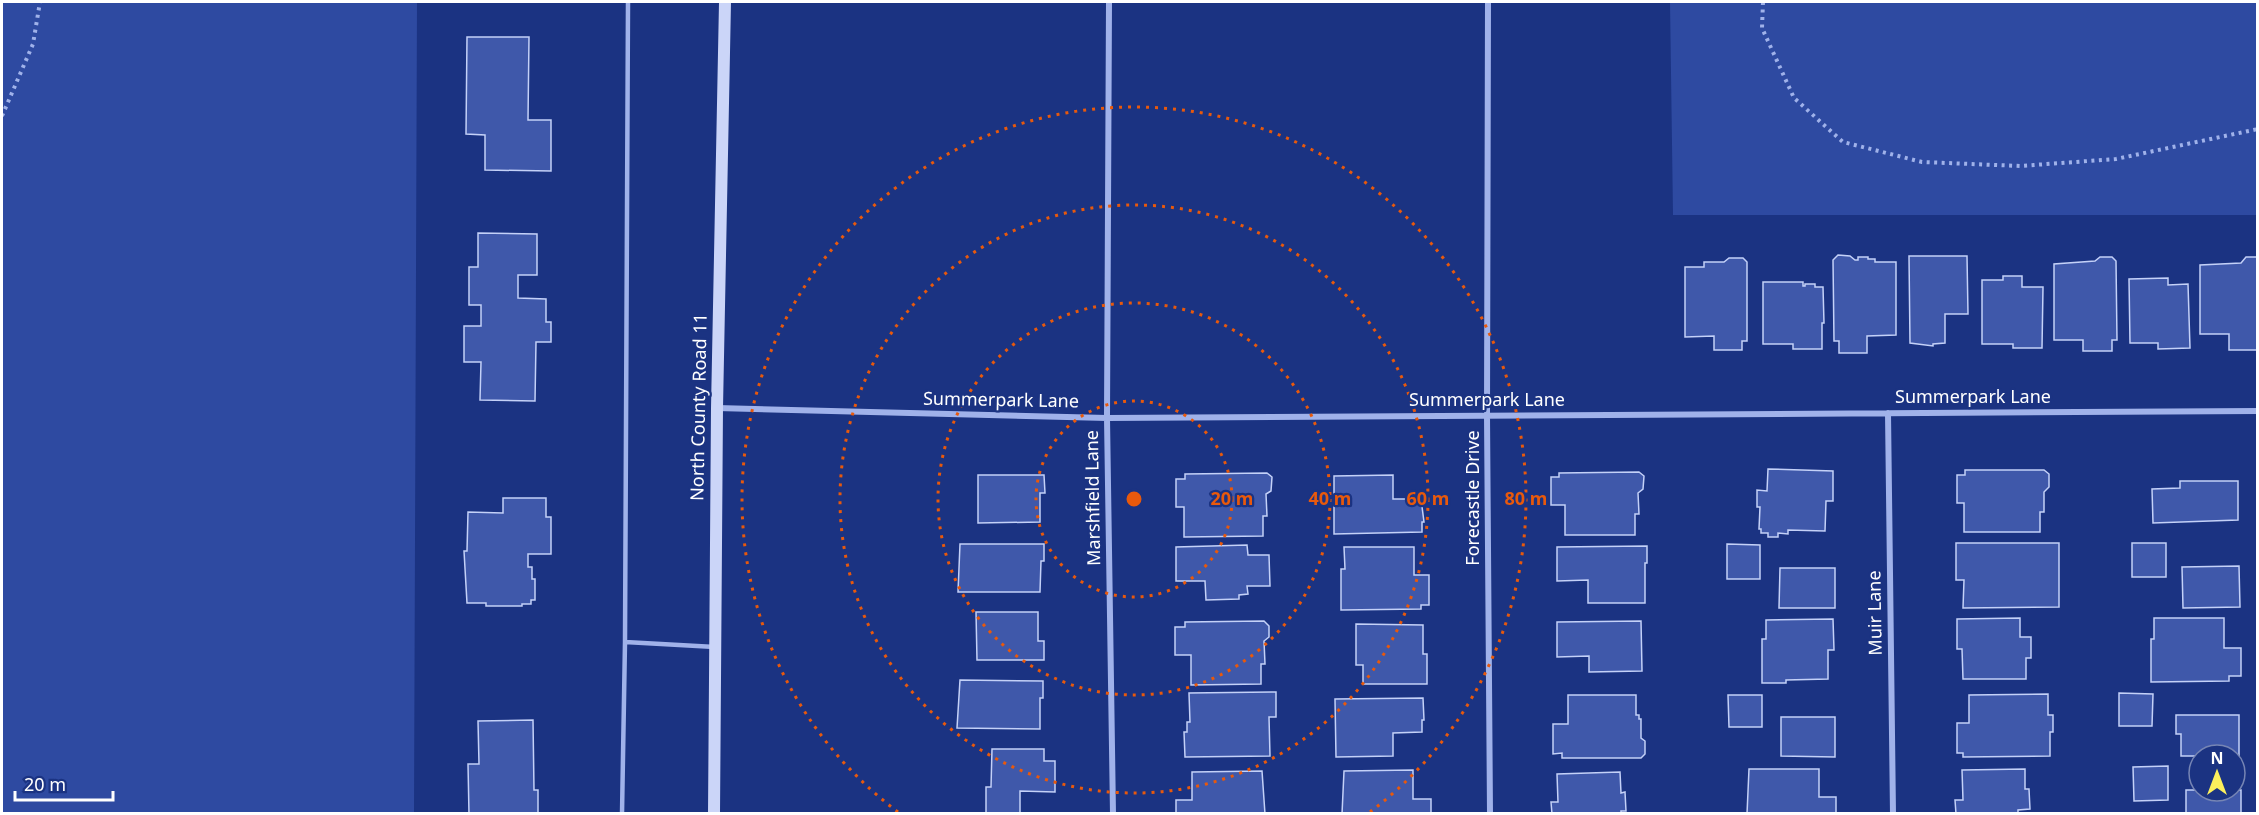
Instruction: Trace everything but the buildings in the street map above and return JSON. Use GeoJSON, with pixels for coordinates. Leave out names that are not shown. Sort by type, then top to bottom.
{"type":"FeatureCollection","features":[{"type":"Feature","properties":{"kind":"main road","name":"North County Road 11"},"geometry":{"type":"LineString","coordinates":[[714,813],[717,408],[725,2]]}},
{"type":"Feature","properties":{"kind":"street","name":"Marshfield Lane"},"geometry":{"type":"LineString","coordinates":[[1109,2],[1107,418],[1113,813]]}},
{"type":"Feature","properties":{"kind":"street","name":"Forecastle Drive"},"geometry":{"type":"LineString","coordinates":[[1488,2],[1487,415],[1490,813]]}},
{"type":"Feature","properties":{"kind":"street","name":"Summerpark Lane"},"geometry":{"type":"LineString","coordinates":[[717,408],[1107,418],[2258,411]]}},
{"type":"Feature","properties":{"kind":"street","name":"Muir Lane"},"geometry":{"type":"LineString","coordinates":[[1888,413],[1893,813]]}},
{"type":"Feature","properties":{"kind":"lane"},"geometry":{"type":"LineString","coordinates":[[622,813],[628,2]]}},
{"type":"Feature","properties":{"kind":"lane"},"geometry":{"type":"LineString","coordinates":[[625,642],[715,647]]}},
{"type":"Feature","properties":{"kind":"path"},"geometry":{"type":"LineString","coordinates":[[2,116],[33,44],[40,2]]}},
{"type":"Feature","properties":{"kind":"path"},"geometry":{"type":"LineString","coordinates":[[1763,2],[1762,28],[1794,98],[1843,142],[1922,162],[2020,166],[2116,159],[2258,129]]}},
{"type":"Feature","properties":{"kind":"shaded area"},"geometry":{"type":"Polygon","coordinates":[[[2,2],[417,2],[414,813],[2,813],[2,2]]]}},
{"type":"Feature","properties":{"kind":"shaded area"},"geometry":{"type":"Polygon","coordinates":[[[1670,2],[2257,2],[2257,215],[1673,215],[1670,2]]]}}]}
